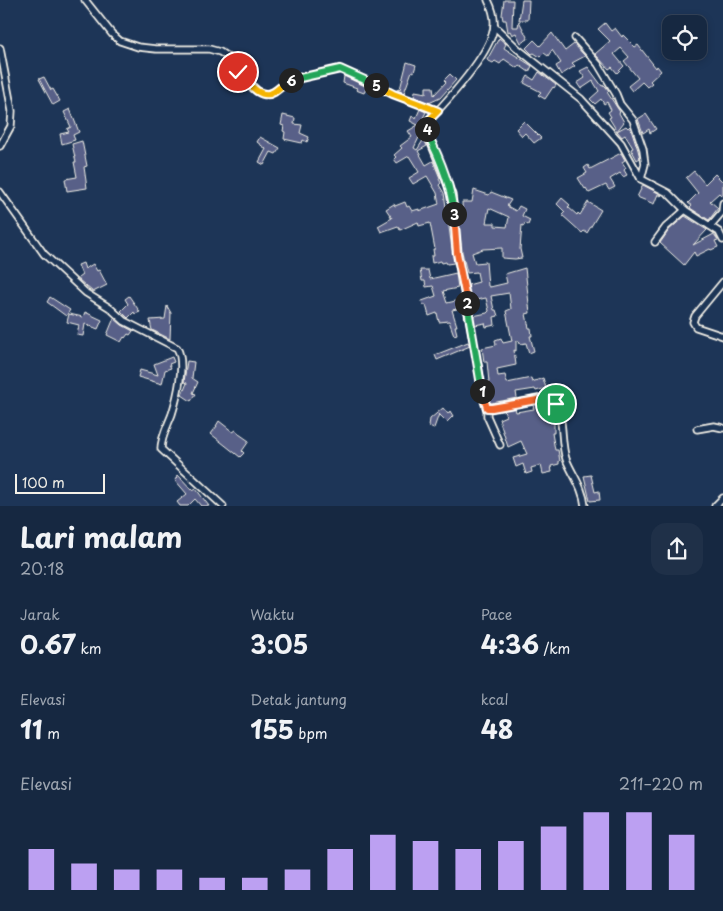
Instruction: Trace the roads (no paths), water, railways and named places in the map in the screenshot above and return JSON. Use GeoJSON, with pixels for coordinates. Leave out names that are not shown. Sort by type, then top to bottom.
{"type":"FeatureCollection","features":[{"type":"Feature","properties":{"kind":"street"},"geometry":{"type":"LineString","coordinates":[[85,0],[112,34],[120,41],[138,47],[156,49],[209,49],[220,52],[226,56],[257,91],[263,94],[274,93],[291,80],[340,69],[393,94],[438,111]]}},
{"type":"Feature","properties":{"kind":"street"},"geometry":{"type":"LineString","coordinates":[[488,0],[492,7],[494,26],[490,41],[483,55],[428,121],[426,126],[427,133],[452,195],[457,253],[474,341],[480,386],[487,408],[487,416],[500,445]]}},
{"type":"Feature","properties":{"kind":"street"},"geometry":{"type":"LineString","coordinates":[[494,26],[518,49],[581,99],[621,143],[641,179],[668,193],[685,210],[719,232],[723,240]]}},
{"type":"Feature","properties":{"kind":"street"},"geometry":{"type":"LineString","coordinates":[[575,38],[598,64],[620,104],[633,120],[639,136],[645,164],[641,179]]}},
{"type":"Feature","properties":{"kind":"street"},"geometry":{"type":"LineString","coordinates":[[0,48],[12,119],[8,132],[0,146]]}},
{"type":"Feature","properties":{"kind":"street"},"geometry":{"type":"LineString","coordinates":[[0,192],[44,254],[75,283],[124,321],[177,348],[181,372],[162,449],[223,506]]}},
{"type":"Feature","properties":{"kind":"street"},"geometry":{"type":"LineString","coordinates":[[710,226],[722,212],[723,203]]}},
{"type":"Feature","properties":{"kind":"street"},"geometry":{"type":"LineString","coordinates":[[655,242],[666,226],[685,210]]}},
{"type":"Feature","properties":{"kind":"street"},"geometry":{"type":"LineString","coordinates":[[723,282],[695,316],[693,322],[696,327],[723,336]]}},
{"type":"Feature","properties":{"kind":"street"},"geometry":{"type":"LineString","coordinates":[[487,408],[543,398],[554,401],[560,418],[566,459],[580,485],[585,506]]}},
{"type":"Feature","properties":{"kind":"street"},"geometry":{"type":"LineString","coordinates":[[697,429],[714,426],[723,429],[723,436]]}},
{"type":"Feature","properties":{"kind":"street"},"geometry":{"type":"LineString","coordinates":[[715,506],[723,498]]}}]}
